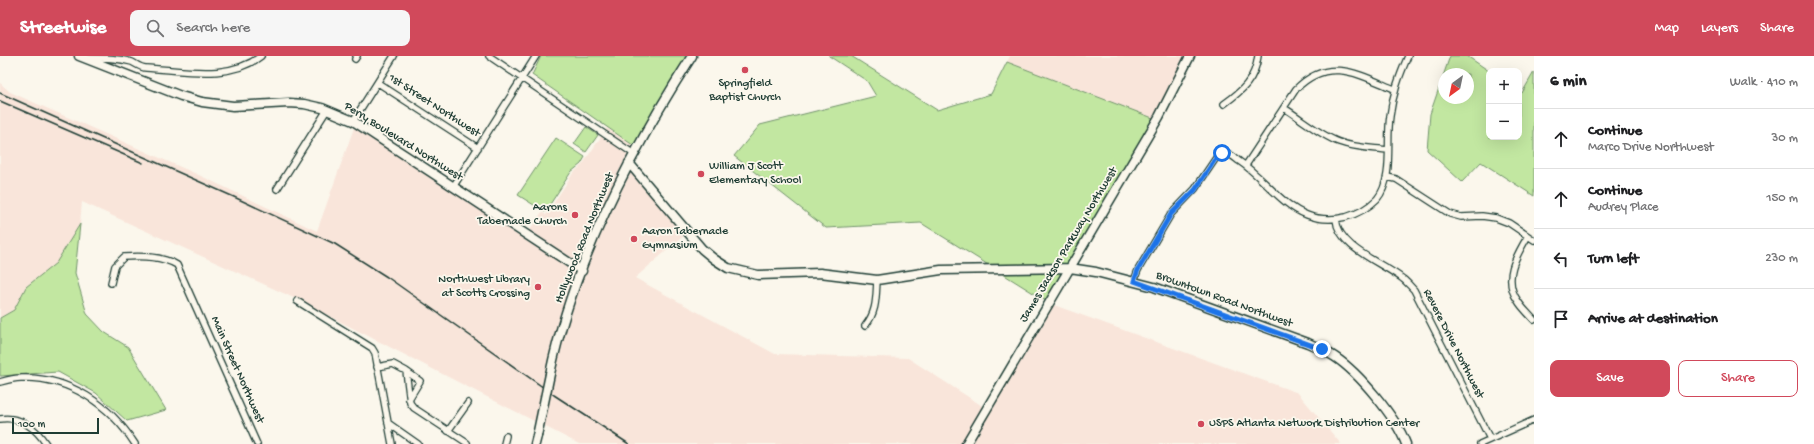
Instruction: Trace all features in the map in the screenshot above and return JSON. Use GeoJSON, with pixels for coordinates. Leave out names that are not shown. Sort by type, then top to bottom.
{"type":"FeatureCollection","features":[{"type":"Feature","properties":{"kind":"street"},"geometry":{"type":"LineString","coordinates":[[82,57],[118,59],[132,62],[145,68],[220,72],[248,64],[261,56]]}},
{"type":"Feature","properties":{"kind":"street"},"geometry":{"type":"LineString","coordinates":[[353,122],[394,56]]}},
{"type":"Feature","properties":{"kind":"street"},"geometry":{"type":"LineString","coordinates":[[489,56],[634,154]]}},
{"type":"Feature","properties":{"kind":"street"},"geometry":{"type":"LineString","coordinates":[[453,187],[536,56]]}},
{"type":"Feature","properties":{"kind":"street","name":"Hollywood Road Northwest"},"geometry":{"type":"LineString","coordinates":[[536,440],[550,374],[561,332],[582,271],[604,217],[629,163],[692,56]]}},
{"type":"Feature","properties":{"kind":"street","name":"James Jackson Parkway Northwest"},"geometry":{"type":"LineString","coordinates":[[966,444],[1159,117],[1190,56]]}},
{"type":"Feature","properties":{"kind":"street"},"geometry":{"type":"LineString","coordinates":[[1224,104],[1242,92],[1248,85],[1258,56]]}},
{"type":"Feature","properties":{"kind":"street"},"geometry":{"type":"LineString","coordinates":[[1134,281],[1138,270],[1171,214],[1195,190],[1218,155],[1222,153],[1228,153],[1246,165],[1298,211],[1317,218],[1336,219],[1353,215],[1372,204],[1382,191],[1387,177],[1390,118],[1394,89],[1408,56]]}},
{"type":"Feature","properties":{"kind":"street","name":"Perry Boulevard Northwest"},"geometry":{"type":"LineString","coordinates":[[82,57],[181,96],[210,104],[233,106],[289,103],[304,104],[327,110],[353,122],[582,271]]}},
{"type":"Feature","properties":{"kind":"street"},"geometry":{"type":"LineString","coordinates":[[139,80],[142,68],[145,68]]}},
{"type":"Feature","properties":{"kind":"street"},"geometry":{"type":"LineString","coordinates":[[1246,165],[1304,81],[1316,73],[1329,69],[1351,71],[1394,89]]}},
{"type":"Feature","properties":{"kind":"street","name":"1st Street Northwest"},"geometry":{"type":"LineString","coordinates":[[378,83],[478,148]]}},
{"type":"Feature","properties":{"kind":"street"},"geometry":{"type":"LineString","coordinates":[[1284,108],[1339,142],[1360,147],[1388,150]]}},
{"type":"Feature","properties":{"kind":"street"},"geometry":{"type":"LineString","coordinates":[[277,188],[327,110]]}},
{"type":"Feature","properties":{"kind":"street","name":"Browntown Road Northwest"},"geometry":{"type":"LineString","coordinates":[[629,163],[702,249],[728,268],[743,273],[758,275],[820,273],[877,280],[941,270],[1070,268],[1096,272],[1134,281],[1308,343],[1335,357],[1356,374],[1394,419],[1406,444]]}},
{"type":"Feature","properties":{"kind":"street"},"geometry":{"type":"LineString","coordinates":[[1387,177],[1396,179],[1450,214],[1461,217],[1482,216],[1496,218],[1509,223],[1534,240]]}},
{"type":"Feature","properties":{"kind":"street","name":"Revere Drive Northwest"},"geometry":{"type":"LineString","coordinates":[[1336,219],[1338,231],[1349,243],[1403,279],[1414,290],[1490,439]]}},
{"type":"Feature","properties":{"kind":"street"},"geometry":{"type":"LineString","coordinates":[[1528,236],[1513,262],[1510,273],[1511,285],[1517,301],[1534,320]]}},
{"type":"Feature","properties":{"kind":"street","name":"Main Street Northwest"},"geometry":{"type":"LineString","coordinates":[[111,283],[115,266],[124,257],[140,256],[169,260],[177,265],[257,444]]}},
{"type":"Feature","properties":{"kind":"street"},"geometry":{"type":"LineString","coordinates":[[865,326],[871,319],[874,311],[877,280]]}},
{"type":"Feature","properties":{"kind":"street"},"geometry":{"type":"LineString","coordinates":[[297,301],[372,348],[378,367],[392,444]]}},
{"type":"Feature","properties":{"kind":"street"},"geometry":{"type":"LineString","coordinates":[[378,367],[393,364],[420,381],[409,398]]}},
{"type":"Feature","properties":{"kind":"street"},"geometry":{"type":"LineString","coordinates":[[406,372],[410,403],[414,408],[467,444]]}},
{"type":"Feature","properties":{"kind":"street"},"geometry":{"type":"LineString","coordinates":[[0,382],[28,379],[47,380],[74,388],[96,400],[115,417],[135,444]]}},
{"type":"Feature","properties":{"kind":"street"},"geometry":{"type":"LineString","coordinates":[[448,431],[468,403]]}},
{"type":"Feature","properties":{"kind":"street"},"geometry":{"type":"LineString","coordinates":[[0,419],[8,418],[31,426],[46,444]]}},
{"type":"Feature","properties":{"kind":"street"},"geometry":{"type":"LineString","coordinates":[[1480,444],[1534,420]]}},
{"type":"Feature","properties":{"kind":"street"},"geometry":{"type":"LineString","coordinates":[[388,423],[418,444]]}},
{"type":"Feature","properties":{"kind":"street"},"geometry":{"type":"LineString","coordinates":[[504,444],[506,436]]}},
{"type":"Feature","properties":{"kind":"shaded area"},"geometry":{"type":"Polygon","coordinates":[[[1010,56],[1194,56],[1175,94],[1158,120],[1007,62],[1010,56]]]}},
{"type":"Feature","properties":{"kind":"shaded area"},"geometry":{"type":"Polygon","coordinates":[[[0,83],[10,92],[201,176],[317,231],[355,125],[524,238],[542,212],[546,215],[573,173],[582,165],[607,128],[640,150],[633,161],[688,232],[635,278],[775,354],[908,358],[987,409],[1051,304],[1298,393],[1341,444],[579,444],[294,298],[82,202],[80,224],[56,263],[26,287],[14,310],[0,318],[0,83]]]}},
{"type":"Feature","properties":{"kind":"green space"},"geometry":{"type":"Polygon","coordinates":[[[541,56],[694,56],[640,150],[532,75],[541,56]]]}},
{"type":"Feature","properties":{"kind":"green space"},"geometry":{"type":"Polygon","coordinates":[[[829,56],[851,56],[937,110],[991,94],[1007,62],[1158,120],[1051,304],[921,223],[826,228],[734,156],[760,125],[876,96],[867,81],[829,56]]]}},
{"type":"Feature","properties":{"kind":"green space"},"geometry":{"type":"Polygon","coordinates":[[[1450,56],[1467,56],[1486,69],[1486,140],[1522,140],[1522,93],[1534,72],[1534,196],[1481,162],[1462,182],[1427,150],[1430,114],[1438,91],[1438,104],[1474,104],[1474,68],[1446,68],[1450,56]]]}},
{"type":"Feature","properties":{"kind":"green space"},"geometry":{"type":"Polygon","coordinates":[[[586,127],[598,135],[586,152],[574,144],[586,127]]]}},
{"type":"Feature","properties":{"kind":"green space"},"geometry":{"type":"Polygon","coordinates":[[[556,138],[585,157],[581,164],[571,172],[545,212],[518,195],[556,138]]]}},
{"type":"Feature","properties":{"kind":"green space"},"geometry":{"type":"Polygon","coordinates":[[[80,224],[75,273],[87,314],[104,332],[128,347],[166,410],[127,421],[96,393],[58,372],[0,376],[0,318],[14,310],[26,287],[56,263],[80,224]]]}},
{"type":"Feature","properties":{"kind":"railway"},"geometry":{"type":"LineString","coordinates":[[0,93],[234,197],[335,244],[387,277],[554,395],[629,444]]}},
{"type":"Feature","properties":{"kind":"railway"},"geometry":{"type":"LineString","coordinates":[[0,101],[143,163]]}},
{"type":"Feature","properties":{"kind":"place","name":"Springfield Baptist Church"},"geometry":{"type":"Point","coordinates":[745,70]}},
{"type":"Feature","properties":{"kind":"place","name":"William J Scott Elementary School"},"geometry":{"type":"Point","coordinates":[701,174]}},
{"type":"Feature","properties":{"kind":"place","name":"Aarons Tabernacle Church"},"geometry":{"type":"Point","coordinates":[575,215]}},
{"type":"Feature","properties":{"kind":"place","name":"Aaron Tabernacle Gymnasium"},"geometry":{"type":"Point","coordinates":[634,239]}},
{"type":"Feature","properties":{"kind":"place","name":"Northwest Library at Scotts Crossing"},"geometry":{"type":"Point","coordinates":[538,287]}},
{"type":"Feature","properties":{"kind":"place","name":"USPS Atlanta Network Distribution Center"},"geometry":{"type":"Point","coordinates":[1201,424]}},
{"type":"Feature","properties":{"kind":"route"},"geometry":{"type":"LineString","coordinates":[[1222,153],[1218,155],[1190,196],[1171,214],[1138,270],[1134,281],[1322,349]]}}]}
